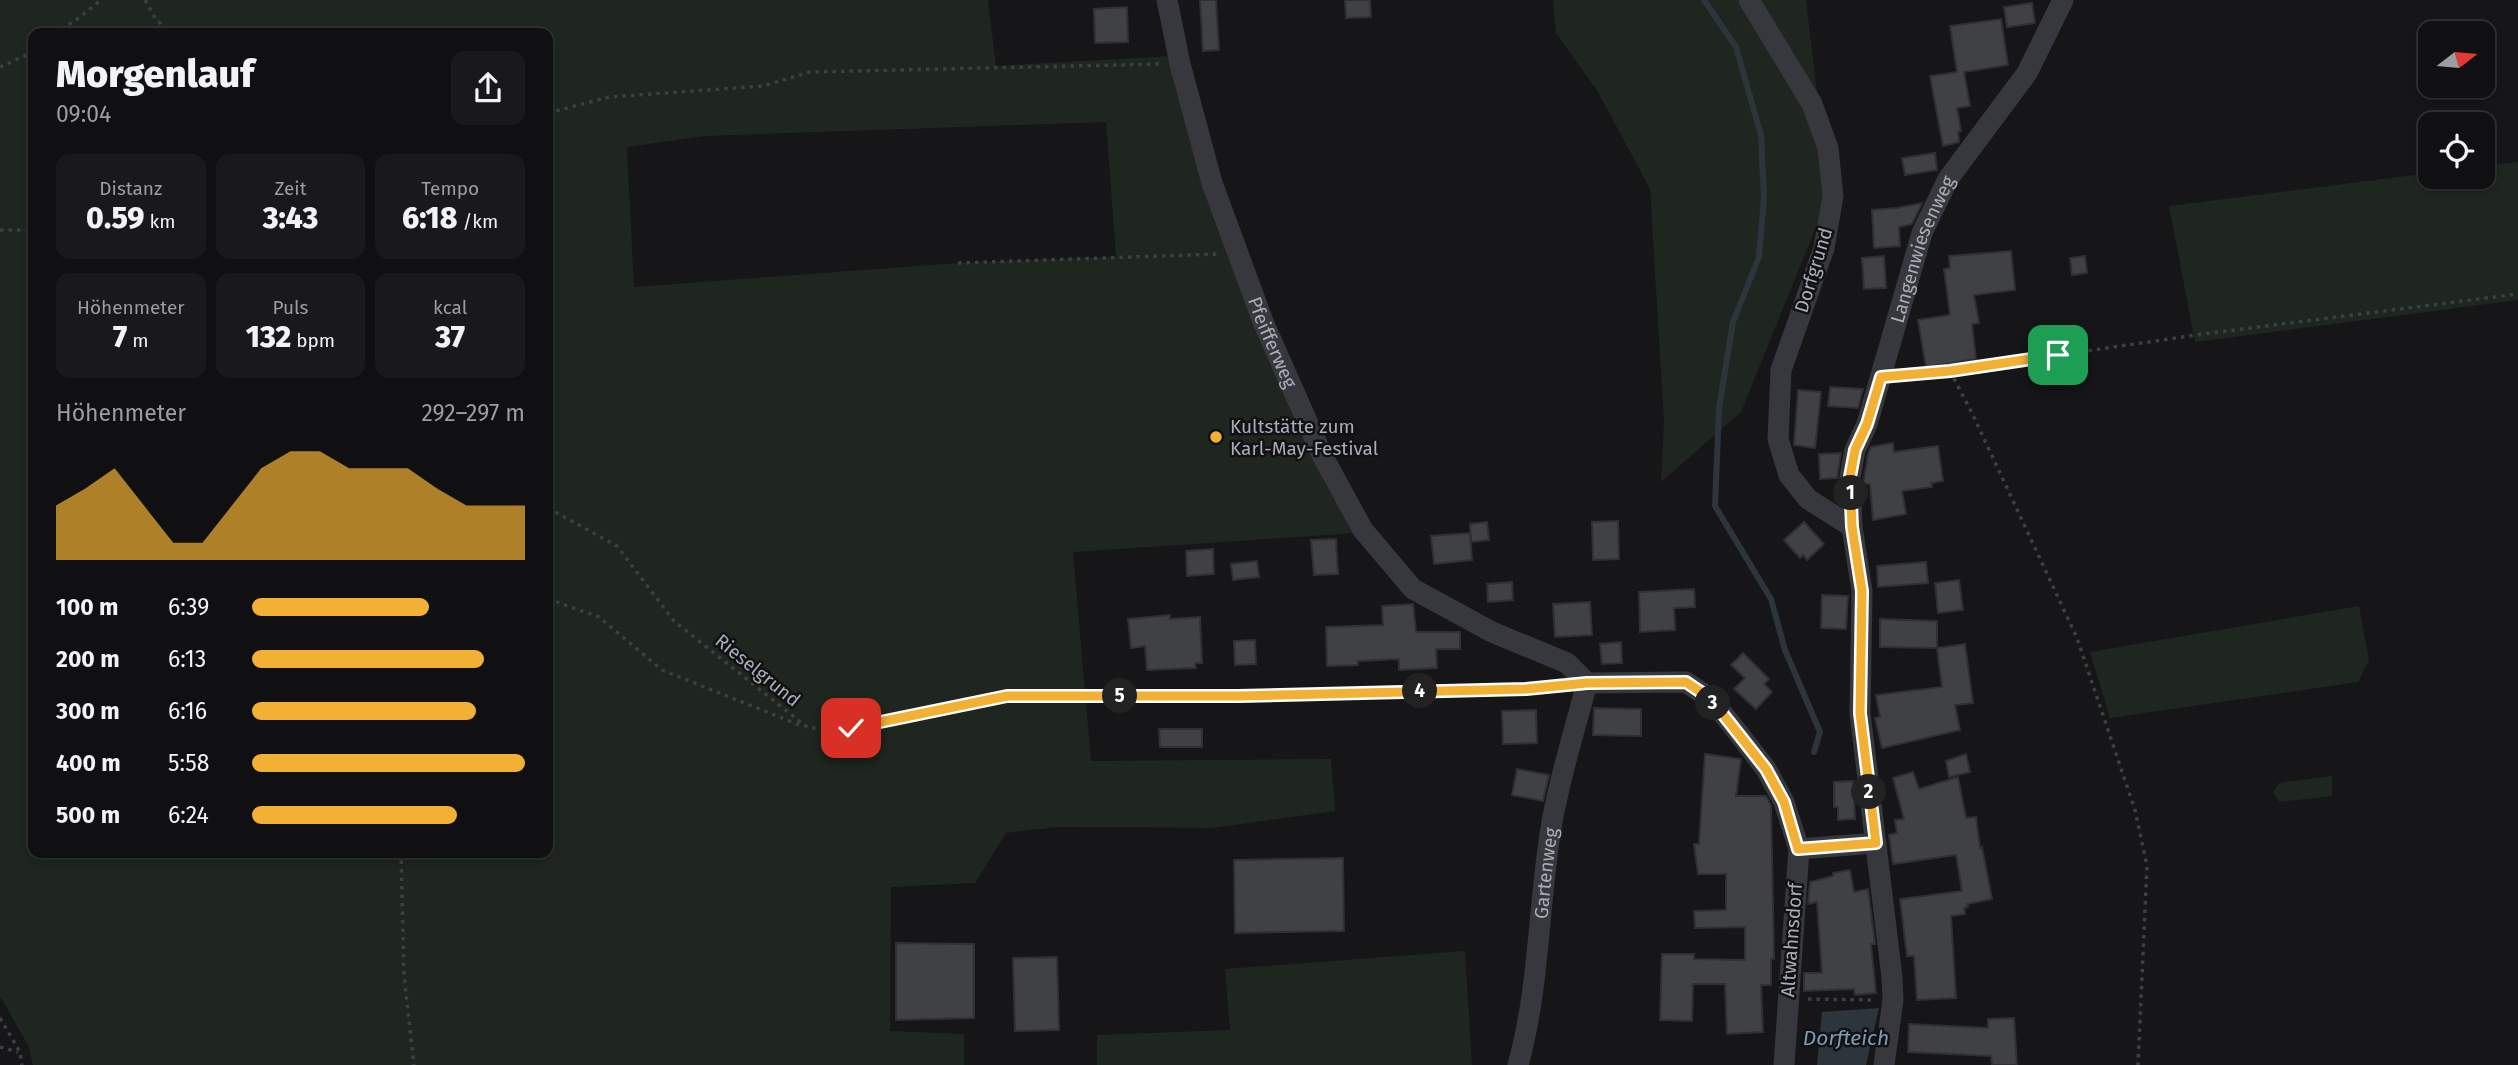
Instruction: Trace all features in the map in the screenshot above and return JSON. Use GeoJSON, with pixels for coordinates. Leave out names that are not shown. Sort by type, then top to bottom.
{"type":"FeatureCollection","features":[{"type":"Feature","properties":{"kind":"street","name":"Pfeifferweg"},"geometry":{"type":"LineString","coordinates":[[1167,0],[1180,64],[1212,183],[1264,324],[1322,455],[1363,530],[1413,589],[1492,632],[1567,663],[1587,683]]}},
{"type":"Feature","properties":{"kind":"street","name":"Dorfgrund"},"geometry":{"type":"LineString","coordinates":[[1749,0],[1812,104],[1828,148],[1833,197],[1824,248],[1781,370],[1778,439],[1789,475],[1808,499],[1852,527]]}},
{"type":"Feature","properties":{"kind":"street","name":"Langenwiesenweg"},"geometry":{"type":"LineString","coordinates":[[1852,527],[1850,477],[1855,450],[1867,424],[1922,233],[1948,179],[2027,73],[2063,0]]}},
{"type":"Feature","properties":{"kind":"street"},"geometry":{"type":"LineString","coordinates":[[1852,527],[1862,591],[1860,713],[1892,977],[1893,1000],[1884,1065]]}},
{"type":"Feature","properties":{"kind":"street"},"geometry":{"type":"LineString","coordinates":[[1587,683],[1686,682],[1711,699],[1766,769],[1784,802],[1798,849],[1876,843]]}},
{"type":"Feature","properties":{"kind":"street","name":"Gartenweg"},"geometry":{"type":"LineString","coordinates":[[1518,1065],[1527,1033],[1552,822],[1587,683]]}},
{"type":"Feature","properties":{"kind":"street","name":"Altwahnsdorf"},"geometry":{"type":"LineString","coordinates":[[1784,1065],[1798,849]]}},
{"type":"Feature","properties":{"kind":"lane"},"geometry":{"type":"LineString","coordinates":[[1166,696],[1526,689],[1587,683]]}},
{"type":"Feature","properties":{"kind":"path"},"geometry":{"type":"LineString","coordinates":[[63,28],[102,0]]}},
{"type":"Feature","properties":{"kind":"path"},"geometry":{"type":"LineString","coordinates":[[145,0],[155,18],[165,28]]}},
{"type":"Feature","properties":{"kind":"path"},"geometry":{"type":"LineString","coordinates":[[0,67],[28,54]]}},
{"type":"Feature","properties":{"kind":"path"},"geometry":{"type":"LineString","coordinates":[[553,112],[609,97],[763,86],[810,72],[1180,64]]}},
{"type":"Feature","properties":{"kind":"path"},"geometry":{"type":"LineString","coordinates":[[1,228],[28,230]]}},
{"type":"Feature","properties":{"kind":"path"},"geometry":{"type":"LineString","coordinates":[[958,263],[1238,253]]}},
{"type":"Feature","properties":{"kind":"path"},"geometry":{"type":"LineString","coordinates":[[1881,377],[1950,371],[2203,334],[2518,294]]}},
{"type":"Feature","properties":{"kind":"path"},"geometry":{"type":"LineString","coordinates":[[1950,371],[2077,638],[2135,810],[2147,866],[2138,1065]]}},
{"type":"Feature","properties":{"kind":"path","name":"Rieselgrund"},"geometry":{"type":"LineString","coordinates":[[553,511],[617,546],[674,621],[808,728],[851,728],[1007,696],[1166,696]]}},
{"type":"Feature","properties":{"kind":"path"},"geometry":{"type":"LineString","coordinates":[[553,601],[599,617],[663,670],[808,728]]}},
{"type":"Feature","properties":{"kind":"path"},"geometry":{"type":"LineString","coordinates":[[401,858],[404,976],[414,1065]]}},
{"type":"Feature","properties":{"kind":"path"},"geometry":{"type":"LineString","coordinates":[[1787,999],[1893,1000]]}},
{"type":"Feature","properties":{"kind":"path"},"geometry":{"type":"LineString","coordinates":[[0,1018],[20,1052],[22,1065]]}},
{"type":"Feature","properties":{"kind":"path"},"geometry":{"type":"LineString","coordinates":[[0,1047],[20,1052]]}},
{"type":"Feature","properties":{"kind":"shaded area"},"geometry":{"type":"Polygon","coordinates":[[[0,0],[988,0],[996,66],[1172,56],[1247,305],[1326,485],[1356,533],[1073,552],[1091,761],[1331,759],[1335,811],[1212,828],[1058,827],[1006,833],[975,883],[891,887],[890,1031],[964,1034],[964,1065],[33,1065],[28,1045],[0,996],[0,0]],[[1106,122],[704,136],[627,147],[634,287],[958,263],[1116,257],[1106,122]]]}},
{"type":"Feature","properties":{"kind":"shaded area"},"geometry":{"type":"Polygon","coordinates":[[[1553,0],[1806,0],[1829,195],[1741,412],[1661,482],[1664,422],[1650,189],[1598,92],[1556,33],[1553,0]]]}},
{"type":"Feature","properties":{"kind":"shaded area"},"geometry":{"type":"Polygon","coordinates":[[[2518,162],[2518,300],[2195,342],[2169,206],[2418,175],[2418,189],[2495,189],[2495,165],[2518,162]]]}},
{"type":"Feature","properties":{"kind":"shaded area"},"geometry":{"type":"Polygon","coordinates":[[[2359,606],[2369,660],[2358,682],[2110,718],[2090,652],[2359,606]]]}},
{"type":"Feature","properties":{"kind":"shaded area"},"geometry":{"type":"Polygon","coordinates":[[[2332,776],[2332,796],[2279,802],[2273,792],[2279,783],[2332,776]]]}},
{"type":"Feature","properties":{"kind":"shaded area"},"geometry":{"type":"Polygon","coordinates":[[[1465,951],[1472,1065],[1097,1065],[1097,1035],[1230,1030],[1225,969],[1465,951]]]}},
{"type":"Feature","properties":{"kind":"water","name":"Dorfteich"},"geometry":{"type":"Polygon","coordinates":[[[1879,1008],[1866,1065],[1817,1065],[1822,1012],[1879,1008]]]}},
{"type":"Feature","properties":{"kind":"building"},"geometry":{"type":"Polygon","coordinates":[[[1200,0],[1216,0],[1219,50],[1203,51],[1200,0]]]}},
{"type":"Feature","properties":{"kind":"building"},"geometry":{"type":"Polygon","coordinates":[[[1345,0],[1370,0],[1371,17],[1346,18],[1345,0]]]}},
{"type":"Feature","properties":{"kind":"building"},"geometry":{"type":"Polygon","coordinates":[[[2032,3],[2035,23],[2007,27],[2004,7],[2032,3]]]}},
{"type":"Feature","properties":{"kind":"building"},"geometry":{"type":"Polygon","coordinates":[[[1127,7],[1128,42],[1095,43],[1094,9],[1127,7]]]}},
{"type":"Feature","properties":{"kind":"building"},"geometry":{"type":"Polygon","coordinates":[[[2001,19],[2008,65],[1964,72],[1970,106],[1957,108],[1961,131],[1958,132],[1959,142],[1943,146],[1930,76],[1957,72],[1950,26],[2001,19]]]}},
{"type":"Feature","properties":{"kind":"building"},"geometry":{"type":"Polygon","coordinates":[[[1935,153],[1937,170],[1905,175],[1902,158],[1935,153]]]}},
{"type":"Feature","properties":{"kind":"building"},"geometry":{"type":"Polygon","coordinates":[[[1922,203],[1912,224],[1899,227],[1900,246],[1874,248],[1872,210],[1922,203]]]}},
{"type":"Feature","properties":{"kind":"building"},"geometry":{"type":"Polygon","coordinates":[[[2011,251],[2015,290],[1974,295],[1979,323],[1972,324],[1976,359],[1926,367],[1918,320],[1950,315],[1944,269],[1950,268],[1949,256],[2011,251]]]}},
{"type":"Feature","properties":{"kind":"building"},"geometry":{"type":"Polygon","coordinates":[[[1884,256],[1886,288],[1864,289],[1862,258],[1884,256]]]}},
{"type":"Feature","properties":{"kind":"building"},"geometry":{"type":"Polygon","coordinates":[[[2085,256],[2087,273],[2072,275],[2070,258],[2085,256]]]}},
{"type":"Feature","properties":{"kind":"building"},"geometry":{"type":"Polygon","coordinates":[[[1830,387],[1863,389],[1858,408],[1828,406],[1830,387]]]}},
{"type":"Feature","properties":{"kind":"building"},"geometry":{"type":"Polygon","coordinates":[[[1798,390],[1821,392],[1815,448],[1794,445],[1798,390]]]}},
{"type":"Feature","properties":{"kind":"building"},"geometry":{"type":"Polygon","coordinates":[[[1893,443],[1894,452],[1938,446],[1943,481],[1931,483],[1932,487],[1902,491],[1906,514],[1873,520],[1870,484],[1863,484],[1868,454],[1871,447],[1893,443]]]}},
{"type":"Feature","properties":{"kind":"building"},"geometry":{"type":"Polygon","coordinates":[[[1841,453],[1837,478],[1820,479],[1819,454],[1841,453]]]}},
{"type":"Feature","properties":{"kind":"building"},"geometry":{"type":"Polygon","coordinates":[[[1618,521],[1619,559],[1593,560],[1592,522],[1618,521]]]}},
{"type":"Feature","properties":{"kind":"building"},"geometry":{"type":"Polygon","coordinates":[[[1487,522],[1489,540],[1471,542],[1470,524],[1487,522]]]}},
{"type":"Feature","properties":{"kind":"building"},"geometry":{"type":"Polygon","coordinates":[[[1804,522],[1824,544],[1807,560],[1803,555],[1800,558],[1784,540],[1804,522]]]}},
{"type":"Feature","properties":{"kind":"building"},"geometry":{"type":"Polygon","coordinates":[[[1470,533],[1472,560],[1434,564],[1431,536],[1470,533]]]}},
{"type":"Feature","properties":{"kind":"building"},"geometry":{"type":"Polygon","coordinates":[[[1336,539],[1338,574],[1314,575],[1311,540],[1336,539]]]}},
{"type":"Feature","properties":{"kind":"building"},"geometry":{"type":"Polygon","coordinates":[[[1213,549],[1214,574],[1187,576],[1186,551],[1213,549]]]}},
{"type":"Feature","properties":{"kind":"building"},"geometry":{"type":"Polygon","coordinates":[[[1257,561],[1259,577],[1233,580],[1231,564],[1257,561]]]}},
{"type":"Feature","properties":{"kind":"building"},"geometry":{"type":"Polygon","coordinates":[[[1926,562],[1928,583],[1878,587],[1877,566],[1926,562]]]}},
{"type":"Feature","properties":{"kind":"building"},"geometry":{"type":"Polygon","coordinates":[[[1959,580],[1963,610],[1938,613],[1935,583],[1959,580]]]}},
{"type":"Feature","properties":{"kind":"building"},"geometry":{"type":"Polygon","coordinates":[[[1512,582],[1513,600],[1488,602],[1487,584],[1512,582]]]}},
{"type":"Feature","properties":{"kind":"building"},"geometry":{"type":"Polygon","coordinates":[[[1694,589],[1695,607],[1674,608],[1675,630],[1640,632],[1639,592],[1694,589]]]}},
{"type":"Feature","properties":{"kind":"building"},"geometry":{"type":"Polygon","coordinates":[[[1822,595],[1848,596],[1846,629],[1821,628],[1822,595]]]}},
{"type":"Feature","properties":{"kind":"building"},"geometry":{"type":"Polygon","coordinates":[[[1590,602],[1592,635],[1555,637],[1553,604],[1590,602]]]}},
{"type":"Feature","properties":{"kind":"building"},"geometry":{"type":"Polygon","coordinates":[[[1413,604],[1416,632],[1460,632],[1460,649],[1436,649],[1437,668],[1399,670],[1399,659],[1327,666],[1326,627],[1383,625],[1382,606],[1413,604]]]}},
{"type":"Feature","properties":{"kind":"building"},"geometry":{"type":"Polygon","coordinates":[[[1170,615],[1170,619],[1200,617],[1202,663],[1195,663],[1196,668],[1147,670],[1145,646],[1131,648],[1128,619],[1170,615]]]}},
{"type":"Feature","properties":{"kind":"building"},"geometry":{"type":"Polygon","coordinates":[[[1880,619],[1937,621],[1937,648],[1880,647],[1880,619]]]}},
{"type":"Feature","properties":{"kind":"building"},"geometry":{"type":"Polygon","coordinates":[[[1255,640],[1256,664],[1235,665],[1234,641],[1255,640]]]}},
{"type":"Feature","properties":{"kind":"building"},"geometry":{"type":"Polygon","coordinates":[[[1621,642],[1622,663],[1602,664],[1600,644],[1621,642]]]}},
{"type":"Feature","properties":{"kind":"building"},"geometry":{"type":"Polygon","coordinates":[[[1965,644],[1973,703],[1955,705],[1960,730],[1882,748],[1875,718],[1880,717],[1876,695],[1942,687],[1937,648],[1965,644]]]}},
{"type":"Feature","properties":{"kind":"building"},"geometry":{"type":"Polygon","coordinates":[[[1743,653],[1769,679],[1764,684],[1772,692],[1756,709],[1734,689],[1745,678],[1731,665],[1743,653]]]}},
{"type":"Feature","properties":{"kind":"building"},"geometry":{"type":"Polygon","coordinates":[[[1594,708],[1641,709],[1641,736],[1593,735],[1594,708]]]}},
{"type":"Feature","properties":{"kind":"building"},"geometry":{"type":"Polygon","coordinates":[[[1536,710],[1537,743],[1503,744],[1502,711],[1536,710]]]}},
{"type":"Feature","properties":{"kind":"building"},"geometry":{"type":"Polygon","coordinates":[[[1159,729],[1202,729],[1202,747],[1160,747],[1159,729]]]}},
{"type":"Feature","properties":{"kind":"building"},"geometry":{"type":"Polygon","coordinates":[[[1705,754],[1741,759],[1736,796],[1766,796],[1771,805],[1774,959],[1771,959],[1771,985],[1761,985],[1763,1032],[1727,1034],[1725,984],[1693,984],[1692,1021],[1660,1020],[1662,954],[1694,954],[1694,959],[1745,960],[1745,927],[1695,928],[1694,911],[1726,910],[1726,874],[1698,874],[1694,844],[1699,844],[1705,754]]]}},
{"type":"Feature","properties":{"kind":"building"},"geometry":{"type":"Polygon","coordinates":[[[1966,754],[1970,772],[1949,777],[1946,761],[1966,754]]]}},
{"type":"Feature","properties":{"kind":"building"},"geometry":{"type":"Polygon","coordinates":[[[1517,769],[1549,775],[1543,801],[1512,795],[1517,769]]]}},
{"type":"Feature","properties":{"kind":"building"},"geometry":{"type":"Polygon","coordinates":[[[1913,772],[1919,789],[1958,777],[1966,818],[1976,817],[1992,899],[1967,904],[1968,907],[1964,908],[1965,914],[1951,916],[1956,998],[1917,1000],[1914,956],[1907,956],[1900,899],[1962,891],[1956,855],[1893,864],[1889,835],[1897,833],[1895,820],[1904,819],[1893,778],[1913,772]]]}},
{"type":"Feature","properties":{"kind":"building"},"geometry":{"type":"Polygon","coordinates":[[[1853,781],[1855,819],[1838,820],[1838,807],[1834,807],[1834,782],[1853,781]]]}},
{"type":"Feature","properties":{"kind":"building"},"geometry":{"type":"Polygon","coordinates":[[[1343,858],[1344,931],[1235,933],[1234,860],[1343,858]]]}},
{"type":"Feature","properties":{"kind":"building"},"geometry":{"type":"Polygon","coordinates":[[[1850,870],[1854,892],[1868,889],[1875,944],[1871,944],[1876,993],[1855,995],[1854,989],[1804,991],[1804,973],[1822,973],[1817,902],[1808,904],[1810,882],[1850,870]]]}},
{"type":"Feature","properties":{"kind":"building"},"geometry":{"type":"Polygon","coordinates":[[[896,943],[974,944],[974,1018],[896,1020],[896,943]]]}},
{"type":"Feature","properties":{"kind":"building"},"geometry":{"type":"Polygon","coordinates":[[[1057,957],[1059,1030],[1015,1031],[1013,958],[1057,957]]]}},
{"type":"Feature","properties":{"kind":"building"},"geometry":{"type":"Polygon","coordinates":[[[2014,1018],[2017,1065],[1992,1065],[1991,1056],[1908,1052],[1909,1024],[1988,1028],[1988,1019],[2014,1018]]]}},
{"type":"Feature","properties":{"kind":"waterway"},"geometry":{"type":"LineString","coordinates":[[1704,0],[1736,47],[1761,135],[1764,198],[1759,257],[1733,322],[1719,408],[1715,506],[1771,599],[1785,650],[1820,732],[1814,752]]}},
{"type":"Feature","properties":{"kind":"place","name":"Kultstätte zum Karl-May-Festival"},"geometry":{"type":"Point","coordinates":[1216,437]}},
{"type":"Feature","properties":{"kind":"route"},"geometry":{"type":"LineString","coordinates":[[851,728],[1007,696],[1239,696],[1686,682],[1711,699],[1766,769],[1784,802],[1798,849],[1876,843],[1860,713],[1862,591],[1852,527],[1850,477],[1855,450],[1867,424],[1881,377],[1950,371],[2058,355]]}}]}
